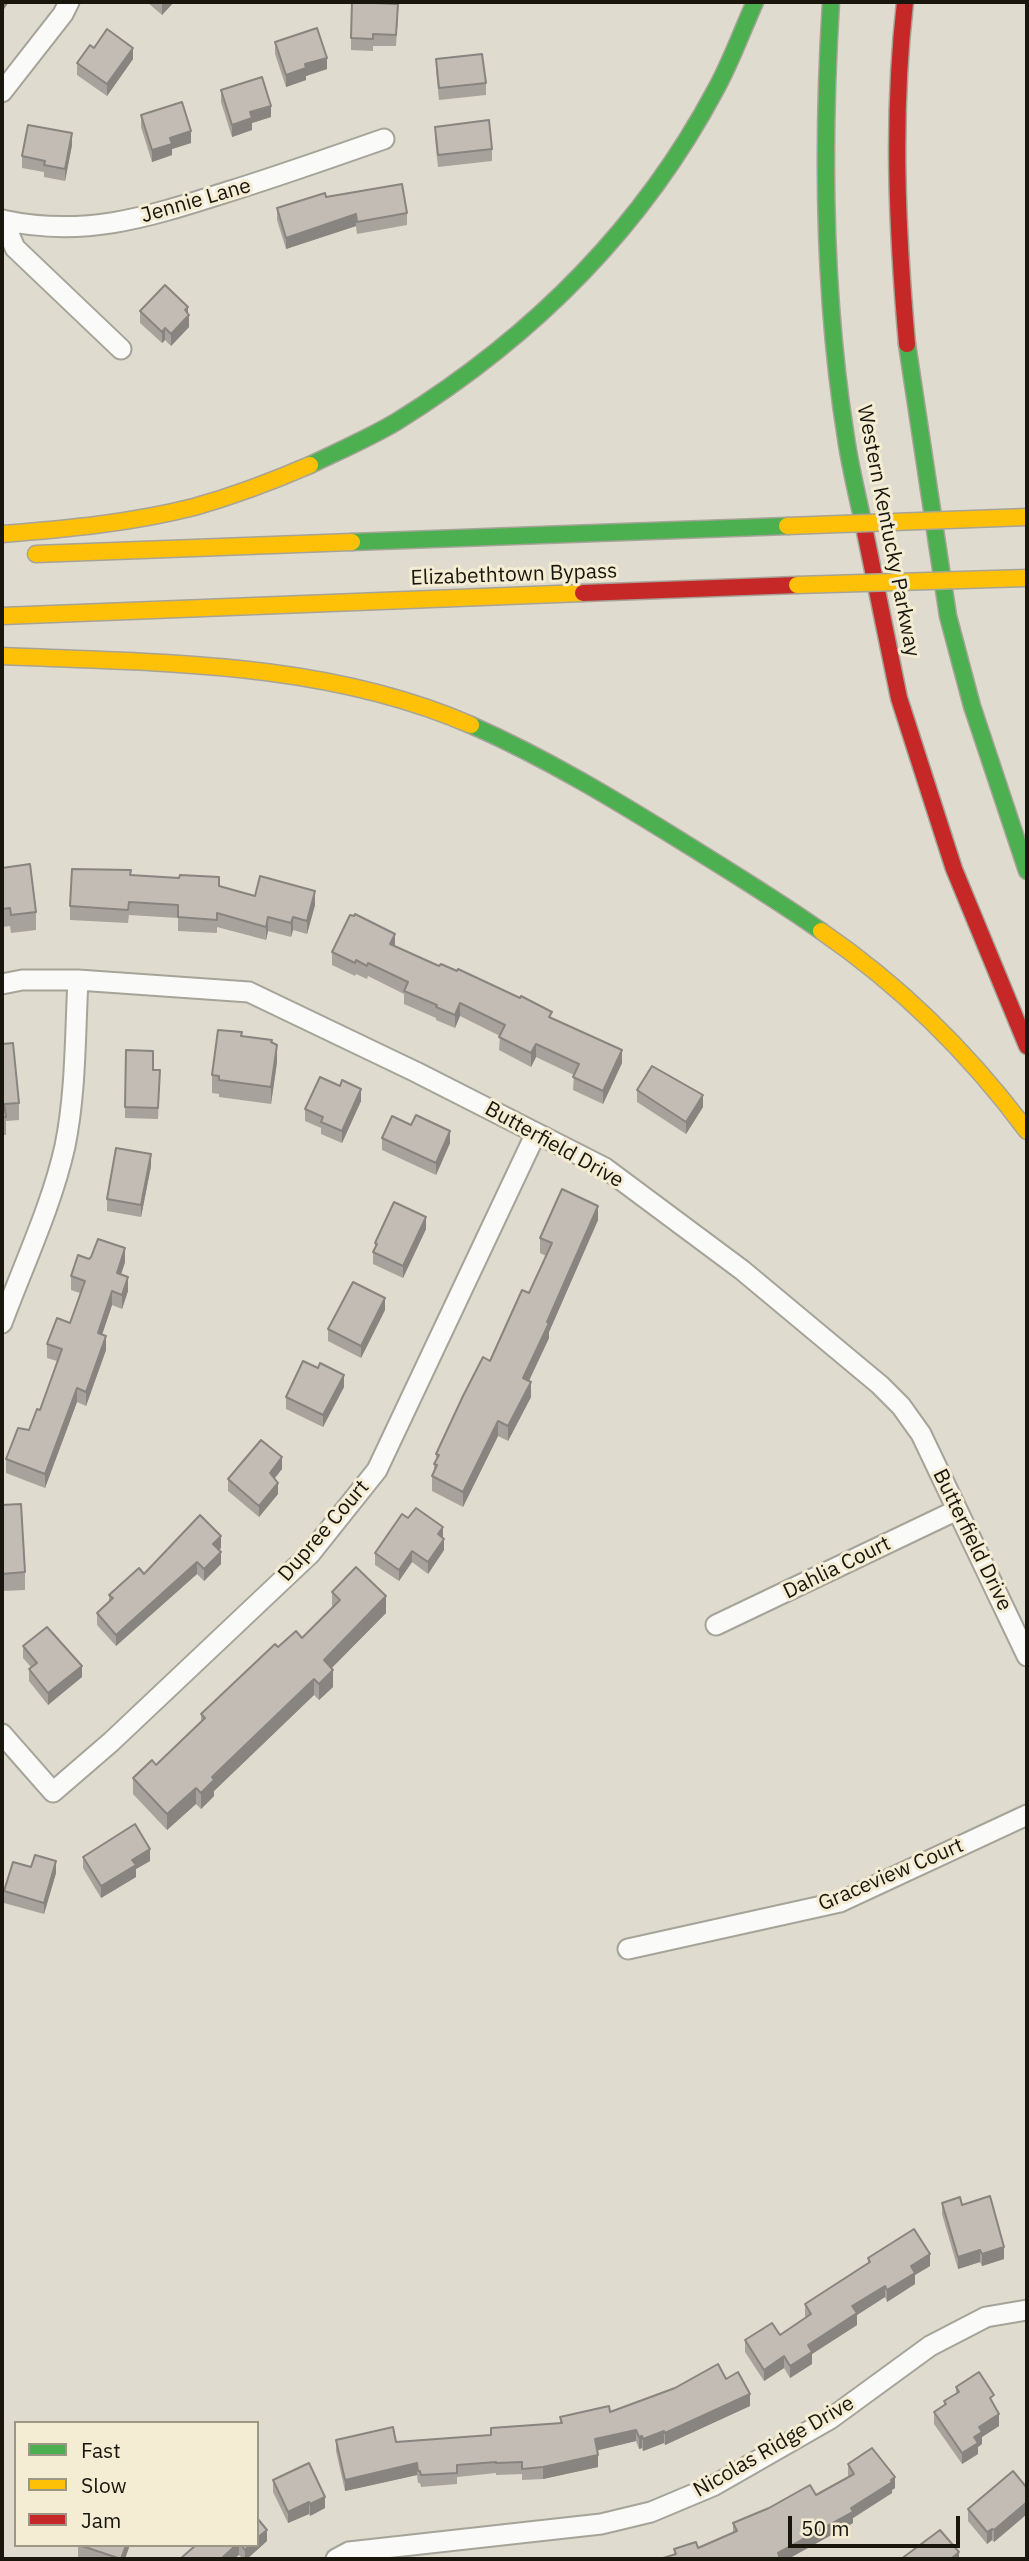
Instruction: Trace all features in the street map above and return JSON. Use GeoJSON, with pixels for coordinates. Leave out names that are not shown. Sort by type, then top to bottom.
{"type":"FeatureCollection","features":[{"type":"Feature","properties":{"kind":"highway"},"geometry":{"type":"LineString","coordinates":[[2,534],[59,530],[140,518],[219,499],[296,472],[369,437],[460,380],[503,349],[563,296],[618,237],[668,172],[710,100],[755,2]]}},
{"type":"Feature","properties":{"kind":"highway","name":"Western Kentucky Parkway"},"geometry":{"type":"LineString","coordinates":[[831,2],[826,98],[828,262],[846,439],[899,698],[954,869],[1027,1046]]}},
{"type":"Feature","properties":{"kind":"highway","name":"Western Kentucky Parkway"},"geometry":{"type":"LineString","coordinates":[[905,2],[898,65],[897,159],[899,253],[907,346],[948,616],[976,718],[1027,871]]}},
{"type":"Feature","properties":{"kind":"highway","name":"Elizabethtown Bypass"},"geometry":{"type":"LineString","coordinates":[[16,555],[1027,517]]}},
{"type":"Feature","properties":{"kind":"highway","name":"Elizabethtown Bypass"},"geometry":{"type":"LineString","coordinates":[[2,616],[1027,578]]}},
{"type":"Feature","properties":{"kind":"highway"},"geometry":{"type":"LineString","coordinates":[[2,656],[231,669],[308,678],[395,698],[456,719],[528,751],[597,789],[734,874],[865,964],[926,1014],[979,1070],[1027,1131]]}},
{"type":"Feature","properties":{"kind":"street"},"geometry":{"type":"LineString","coordinates":[[2,92],[63,14],[69,2]]}},
{"type":"Feature","properties":{"kind":"street","name":"Jennie Lane"},"geometry":{"type":"LineString","coordinates":[[3,220],[70,228],[113,224],[163,212],[384,139]]}},
{"type":"Feature","properties":{"kind":"street"},"geometry":{"type":"LineString","coordinates":[[3,220],[15,248],[121,349]]}},
{"type":"Feature","properties":{"kind":"street","name":"Butterfield Drive"},"geometry":{"type":"LineString","coordinates":[[2,984],[22,980],[78,980],[249,992],[416,1072],[605,1168],[742,1270],[880,1385],[901,1406],[921,1434],[1027,1656]]}},
{"type":"Feature","properties":{"kind":"street"},"geometry":{"type":"LineString","coordinates":[[2,1323],[46,1208],[65,1146],[73,1073],[78,980]]}},
{"type":"Feature","properties":{"kind":"street","name":"Dupree Court"},"geometry":{"type":"LineString","coordinates":[[2,1734],[53,1792],[111,1742],[310,1554],[377,1470],[536,1133]]}},
{"type":"Feature","properties":{"kind":"street","name":"Dahlia Court"},"geometry":{"type":"LineString","coordinates":[[716,1625],[957,1510]]}},
{"type":"Feature","properties":{"kind":"street","name":"Graceview Court"},"geometry":{"type":"LineString","coordinates":[[628,1949],[840,1902],[1027,1815]]}},
{"type":"Feature","properties":{"kind":"street","name":"Nicolas Ridge Drive"},"geometry":{"type":"LineString","coordinates":[[336,2559],[349,2552],[601,2524],[651,2512],[713,2486],[830,2419],[930,2346],[986,2317],[1027,2310]]}},
{"type":"Feature","properties":{"kind":"building"},"geometry":{"type":"Polygon","coordinates":[[[352,2],[398,4],[396,35],[373,34],[373,39],[351,38],[352,2]]]}},
{"type":"Feature","properties":{"kind":"building"},"geometry":{"type":"Polygon","coordinates":[[[317,28],[327,58],[305,64],[306,68],[286,75],[275,42],[317,28]]]}},
{"type":"Feature","properties":{"kind":"building"},"geometry":{"type":"Polygon","coordinates":[[[107,29],[133,48],[107,84],[77,63],[90,45],[94,48],[107,29]]]}},
{"type":"Feature","properties":{"kind":"building"},"geometry":{"type":"Polygon","coordinates":[[[482,54],[486,83],[439,88],[436,59],[482,54]]]}},
{"type":"Feature","properties":{"kind":"building"},"geometry":{"type":"Polygon","coordinates":[[[262,77],[271,106],[250,112],[252,118],[232,125],[221,90],[262,77]]]}},
{"type":"Feature","properties":{"kind":"building"},"geometry":{"type":"Polygon","coordinates":[[[182,102],[191,131],[170,138],[172,144],[152,150],[141,115],[182,102]]]}},
{"type":"Feature","properties":{"kind":"building"},"geometry":{"type":"Polygon","coordinates":[[[489,120],[492,149],[438,155],[435,127],[489,120]]]}},
{"type":"Feature","properties":{"kind":"building"},"geometry":{"type":"Polygon","coordinates":[[[28,125],[72,133],[65,169],[44,165],[45,161],[22,156],[28,125]]]}},
{"type":"Feature","properties":{"kind":"building"},"geometry":{"type":"Polygon","coordinates":[[[402,184],[407,213],[357,222],[356,214],[286,238],[277,208],[325,193],[326,197],[402,184]]]}},
{"type":"Feature","properties":{"kind":"building"},"geometry":{"type":"Polygon","coordinates":[[[165,285],[188,307],[185,310],[189,315],[171,334],[165,328],[162,332],[140,311],[165,285]]]}},
{"type":"Feature","properties":{"kind":"building"},"geometry":{"type":"Polygon","coordinates":[[[30,864],[36,912],[11,915],[10,908],[2,909],[2,868],[30,864]]]}},
{"type":"Feature","properties":{"kind":"building"},"geometry":{"type":"Polygon","coordinates":[[[72,869],[131,870],[130,875],[179,878],[180,875],[219,877],[219,886],[255,896],[260,876],[315,891],[307,921],[293,917],[291,923],[268,917],[266,927],[217,913],[217,920],[178,917],[178,905],[129,902],[128,910],[70,906],[72,869]]]}},
{"type":"Feature","properties":{"kind":"building"},"geometry":{"type":"Polygon","coordinates":[[[355,914],[395,934],[390,944],[439,966],[441,964],[457,971],[458,969],[520,998],[521,996],[552,1012],[549,1017],[622,1050],[603,1091],[573,1077],[579,1064],[536,1044],[531,1053],[499,1037],[505,1025],[460,1003],[455,1015],[436,1007],[437,1005],[404,991],[408,982],[368,963],[367,966],[356,960],[355,963],[332,952],[350,915],[355,914]]]}},
{"type":"Feature","properties":{"kind":"building"},"geometry":{"type":"Polygon","coordinates":[[[218,1030],[242,1032],[241,1036],[272,1040],[271,1042],[277,1045],[271,1087],[219,1080],[219,1076],[212,1075],[218,1030]]]}},
{"type":"Feature","properties":{"kind":"building"},"geometry":{"type":"Polygon","coordinates":[[[13,1043],[19,1103],[4,1104],[6,1117],[2,1118],[2,1044],[13,1043]]]}},
{"type":"Feature","properties":{"kind":"building"},"geometry":{"type":"Polygon","coordinates":[[[126,1050],[153,1051],[153,1070],[160,1070],[158,1108],[125,1107],[126,1050]]]}},
{"type":"Feature","properties":{"kind":"building"},"geometry":{"type":"Polygon","coordinates":[[[652,1066],[703,1095],[686,1122],[637,1090],[652,1066]]]}},
{"type":"Feature","properties":{"kind":"building"},"geometry":{"type":"Polygon","coordinates":[[[320,1077],[340,1086],[342,1080],[361,1089],[342,1131],[321,1122],[323,1117],[305,1109],[320,1077]]]}},
{"type":"Feature","properties":{"kind":"building"},"geometry":{"type":"Polygon","coordinates":[[[416,1115],[450,1131],[436,1163],[382,1138],[392,1116],[411,1125],[416,1115]]]}},
{"type":"Feature","properties":{"kind":"building"},"geometry":{"type":"Polygon","coordinates":[[[116,1148],[151,1154],[141,1205],[107,1199],[116,1148]]]}},
{"type":"Feature","properties":{"kind":"building"},"geometry":{"type":"Polygon","coordinates":[[[562,1189],[598,1206],[523,1378],[531,1382],[508,1426],[498,1421],[463,1492],[432,1476],[439,1455],[436,1454],[483,1357],[490,1361],[522,1290],[529,1293],[552,1243],[540,1238],[562,1189]]]}},
{"type":"Feature","properties":{"kind":"building"},"geometry":{"type":"Polygon","coordinates":[[[394,1202],[426,1217],[403,1266],[373,1252],[394,1202]]]}},
{"type":"Feature","properties":{"kind":"building"},"geometry":{"type":"Polygon","coordinates":[[[98,1239],[125,1248],[117,1273],[128,1277],[122,1295],[112,1291],[98,1333],[106,1336],[86,1392],[77,1388],[45,1474],[6,1459],[18,1428],[29,1430],[37,1409],[40,1410],[62,1349],[47,1344],[57,1318],[70,1323],[85,1281],[71,1276],[78,1255],[89,1259],[98,1239]]]}},
{"type":"Feature","properties":{"kind":"building"},"geometry":{"type":"Polygon","coordinates":[[[353,1282],[385,1298],[361,1346],[328,1329],[353,1282]]]}},
{"type":"Feature","properties":{"kind":"building"},"geometry":{"type":"Polygon","coordinates":[[[303,1361],[318,1368],[320,1363],[344,1375],[323,1415],[286,1397],[303,1361]]]}},
{"type":"Feature","properties":{"kind":"building"},"geometry":{"type":"Polygon","coordinates":[[[261,1440],[282,1457],[270,1473],[278,1483],[259,1506],[228,1479],[261,1440]]]}},
{"type":"Feature","properties":{"kind":"building"},"geometry":{"type":"Polygon","coordinates":[[[21,1504],[25,1572],[2,1574],[2,1505],[21,1504]]]}},
{"type":"Feature","properties":{"kind":"building"},"geometry":{"type":"Polygon","coordinates":[[[416,1508],[443,1527],[438,1534],[444,1539],[428,1562],[412,1551],[399,1570],[375,1553],[402,1514],[408,1518],[416,1508]]]}},
{"type":"Feature","properties":{"kind":"building"},"geometry":{"type":"Polygon","coordinates":[[[200,1515],[221,1536],[213,1544],[221,1552],[204,1569],[197,1562],[116,1635],[97,1613],[113,1598],[109,1595],[139,1568],[144,1574],[200,1515]]]}},
{"type":"Feature","properties":{"kind":"building"},"geometry":{"type":"Polygon","coordinates":[[[356,1567],[386,1596],[324,1660],[333,1670],[319,1684],[314,1679],[212,1777],[214,1780],[201,1793],[196,1788],[167,1814],[133,1778],[152,1760],[156,1765],[205,1718],[201,1714],[275,1644],[278,1647],[296,1631],[302,1638],[340,1600],[332,1592],[356,1567]]]}},
{"type":"Feature","properties":{"kind":"building"},"geometry":{"type":"Polygon","coordinates":[[[47,1627],[82,1666],[48,1693],[29,1669],[37,1663],[23,1646],[47,1627]]]}},
{"type":"Feature","properties":{"kind":"building"},"geometry":{"type":"Polygon","coordinates":[[[135,1824],[150,1849],[132,1860],[136,1865],[101,1886],[83,1857],[135,1824]]]}},
{"type":"Feature","properties":{"kind":"building"},"geometry":{"type":"Polygon","coordinates":[[[35,1855],[56,1861],[44,1903],[4,1891],[13,1862],[31,1867],[35,1855]]]}},
{"type":"Feature","properties":{"kind":"building"},"geometry":{"type":"Polygon","coordinates":[[[990,2196],[1004,2247],[982,2254],[980,2250],[958,2257],[942,2203],[960,2197],[962,2205],[990,2196]]]}},
{"type":"Feature","properties":{"kind":"building"},"geometry":{"type":"Polygon","coordinates":[[[914,2229],[930,2254],[911,2266],[915,2273],[887,2290],[885,2286],[852,2306],[857,2313],[808,2345],[812,2352],[790,2366],[784,2356],[764,2370],[745,2340],[772,2323],[780,2335],[811,2314],[805,2304],[870,2262],[868,2258],[914,2229]]]}},
{"type":"Feature","properties":{"kind":"building"},"geometry":{"type":"Polygon","coordinates":[[[718,2364],[726,2379],[738,2372],[750,2394],[665,2433],[664,2431],[643,2439],[636,2430],[595,2439],[598,2455],[522,2469],[522,2462],[457,2465],[457,2473],[421,2475],[417,2463],[345,2480],[336,2440],[393,2427],[396,2442],[491,2435],[491,2428],[562,2423],[560,2417],[609,2406],[610,2412],[675,2388],[718,2364]]]}},
{"type":"Feature","properties":{"kind":"building"},"geometry":{"type":"Polygon","coordinates":[[[979,2372],[994,2395],[990,2398],[999,2414],[979,2427],[982,2432],[974,2437],[978,2443],[962,2453],[934,2412],[946,2404],[944,2401],[959,2392],[956,2387],[979,2372]]]}},
{"type":"Feature","properties":{"kind":"building"},"geometry":{"type":"Polygon","coordinates":[[[872,2448],[895,2477],[892,2482],[851,2508],[853,2512],[778,2553],[780,2559],[660,2559],[676,2554],[674,2549],[696,2542],[698,2548],[737,2531],[733,2523],[769,2508],[810,2485],[816,2495],[854,2474],[848,2464],[872,2448]]]}},
{"type":"Feature","properties":{"kind":"building"},"geometry":{"type":"Polygon","coordinates":[[[309,2463],[325,2497],[288,2512],[273,2480],[309,2463]]]}},
{"type":"Feature","properties":{"kind":"building"},"geometry":{"type":"Polygon","coordinates":[[[1013,2471],[1027,2488],[1027,2502],[994,2530],[987,2532],[968,2509],[1013,2471]]]}},
{"type":"Feature","properties":{"kind":"building"},"geometry":{"type":"Polygon","coordinates":[[[259,2520],[267,2530],[259,2536],[259,2520]]]}},
{"type":"Feature","properties":{"kind":"building"},"geometry":{"type":"Polygon","coordinates":[[[940,2530],[959,2552],[951,2559],[901,2559],[940,2530]]]}},
{"type":"Feature","properties":{"kind":"building"},"geometry":{"type":"Polygon","coordinates":[[[85,2547],[125,2547],[121,2559],[85,2547]]]}},
{"type":"Feature","properties":{"kind":"building"},"geometry":{"type":"Polygon","coordinates":[[[194,2547],[234,2547],[221,2559],[180,2559],[194,2547]]]}},
{"type":"Feature","properties":{"kind":"traffic: fast"},"geometry":{"type":"LineString","coordinates":[[310,465],[386,428],[445,390],[492,355],[578,277],[653,189],[686,140],[721,79],[755,2]]}},
{"type":"Feature","properties":{"kind":"traffic: fast"},"geometry":{"type":"LineString","coordinates":[[831,2],[826,111],[829,275],[838,384],[863,522]]}},
{"type":"Feature","properties":{"kind":"traffic: fast"},"geometry":{"type":"LineString","coordinates":[[907,344],[948,616],[972,706],[1027,871]]}},
{"type":"Feature","properties":{"kind":"traffic: fast"},"geometry":{"type":"LineString","coordinates":[[352,542],[787,526]]}},
{"type":"Feature","properties":{"kind":"traffic: fast"},"geometry":{"type":"LineString","coordinates":[[471,725],[527,751],[607,796],[754,886],[821,931]]}},
{"type":"Feature","properties":{"kind":"traffic: slow"},"geometry":{"type":"LineString","coordinates":[[2,534],[98,525],[170,513],[238,493],[310,465]]}},
{"type":"Feature","properties":{"kind":"traffic: slow"},"geometry":{"type":"LineString","coordinates":[[787,526],[1027,517]]}},
{"type":"Feature","properties":{"kind":"traffic: slow"},"geometry":{"type":"LineString","coordinates":[[36,554],[352,542]]}},
{"type":"Feature","properties":{"kind":"traffic: slow"},"geometry":{"type":"LineString","coordinates":[[797,585],[1027,578]]}},
{"type":"Feature","properties":{"kind":"traffic: slow"},"geometry":{"type":"LineString","coordinates":[[2,616],[583,593]]}},
{"type":"Feature","properties":{"kind":"traffic: slow"},"geometry":{"type":"LineString","coordinates":[[2,656],[181,664],[300,677],[358,688],[415,704],[471,725]]}},
{"type":"Feature","properties":{"kind":"traffic: slow"},"geometry":{"type":"LineString","coordinates":[[821,931],[879,974],[932,1022],[982,1075],[1027,1131]]}},
{"type":"Feature","properties":{"kind":"traffic: jam"},"geometry":{"type":"LineString","coordinates":[[905,2],[898,88],[897,173],[907,344]]}},
{"type":"Feature","properties":{"kind":"traffic: jam"},"geometry":{"type":"LineString","coordinates":[[863,522],[899,698],[954,869],[1027,1046]]}},
{"type":"Feature","properties":{"kind":"traffic: jam"},"geometry":{"type":"LineString","coordinates":[[583,593],[797,585]]}}]}
